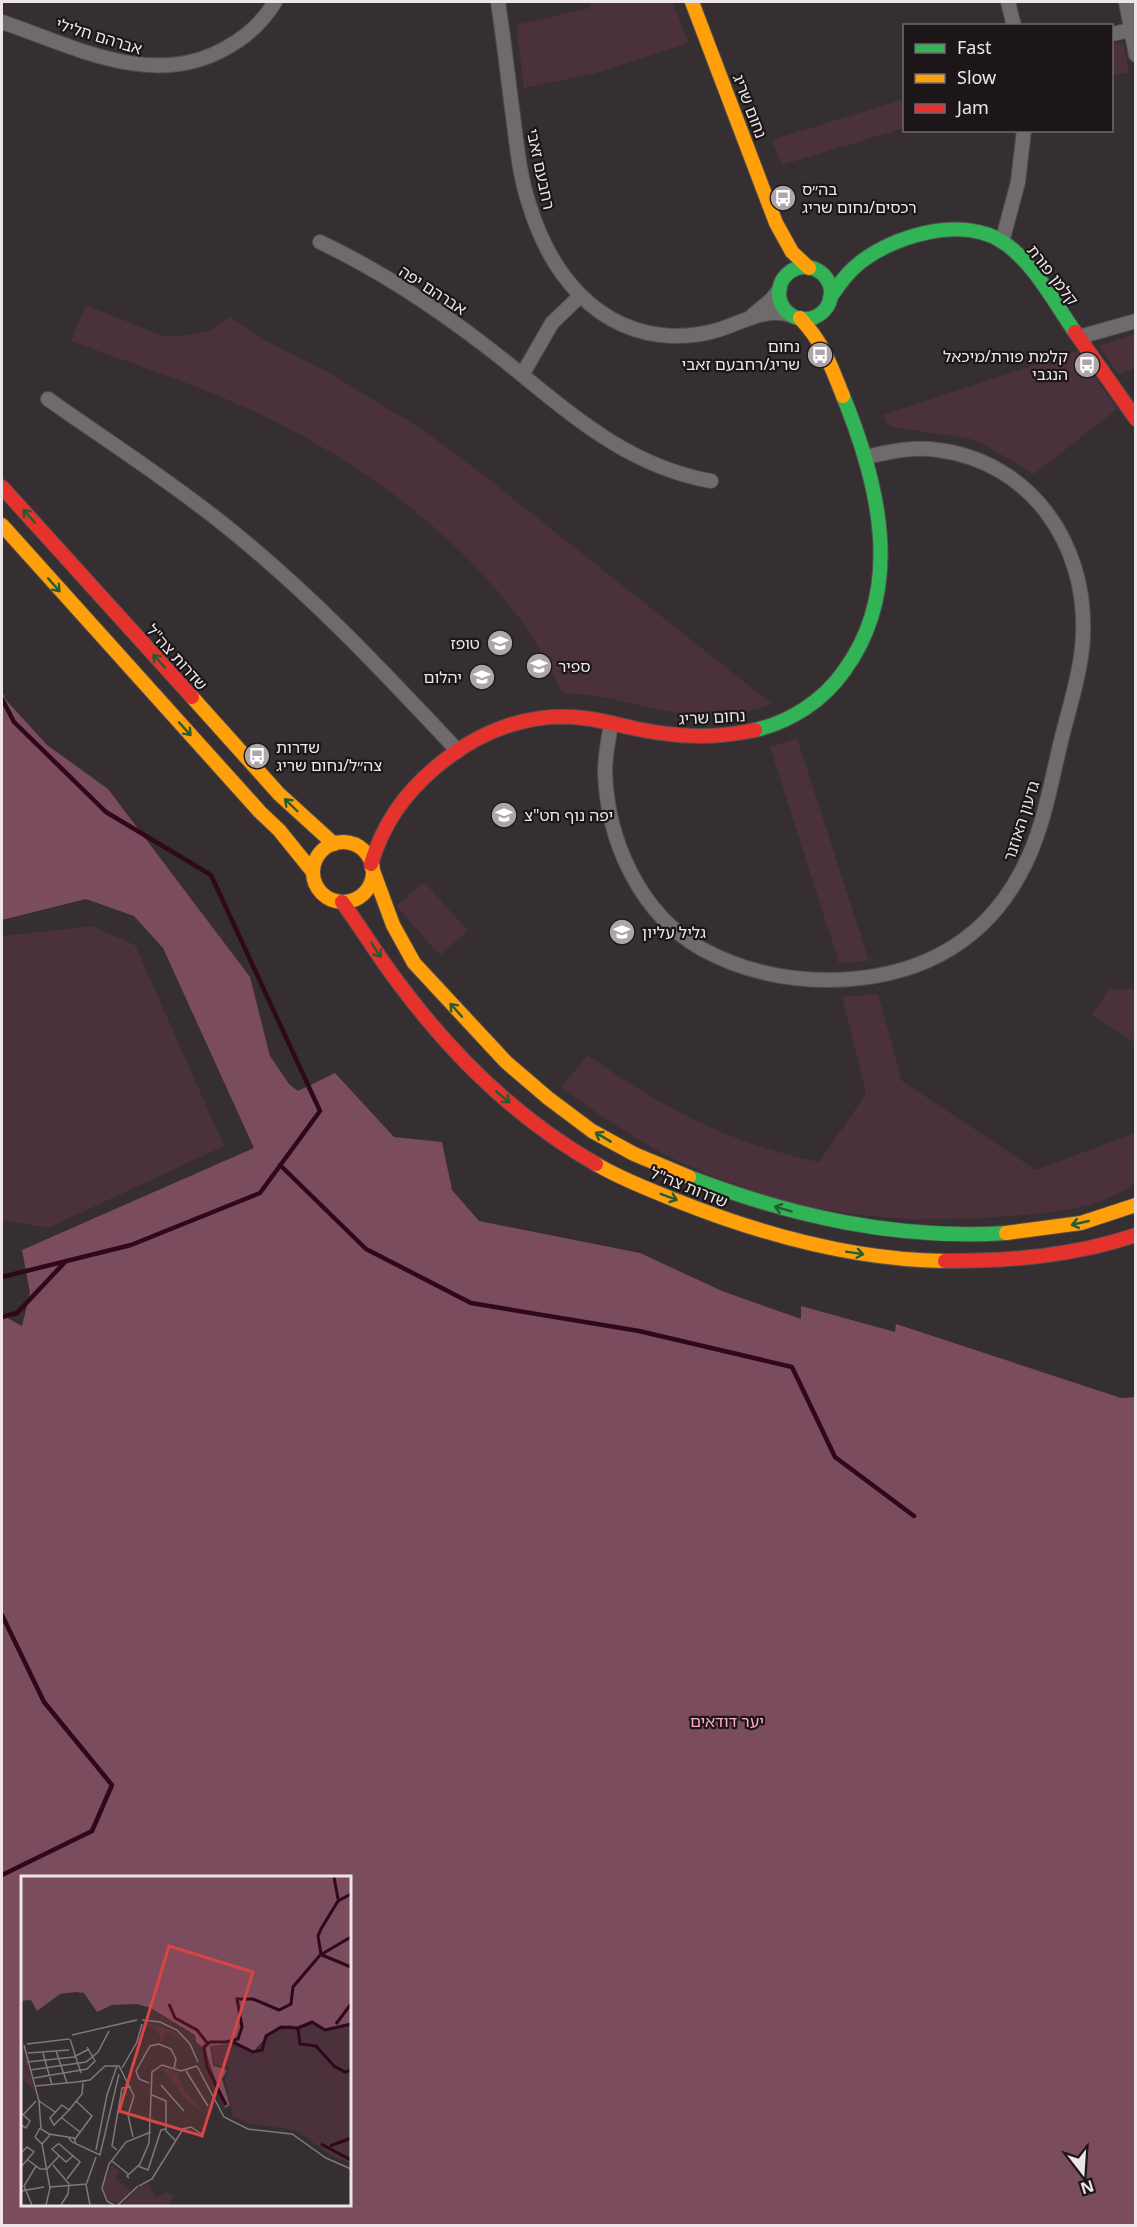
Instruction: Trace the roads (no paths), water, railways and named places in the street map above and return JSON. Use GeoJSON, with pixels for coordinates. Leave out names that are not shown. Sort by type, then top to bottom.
{"type":"FeatureCollection","features":[{"type":"Feature","properties":{"kind":"main road","name":"נחום שריג"},"geometry":{"type":"LineString","coordinates":[[693,2],[776,223],[792,252],[811,269]]}},
{"type":"Feature","properties":{"kind":"main road","name":"נחום שריג"},"geometry":{"type":"LineString","coordinates":[[776,223],[783,259],[781,285]]}},
{"type":"Feature","properties":{"kind":"main road","name":"קלמן פורת"},"geometry":{"type":"LineString","coordinates":[[811,269],[842,266],[868,258],[904,239],[940,229],[974,231],[1002,242],[1022,258],[1036,276],[1136,419]]}},
{"type":"Feature","properties":{"kind":"main road","name":"קלמן פורת"},"geometry":{"type":"LineString","coordinates":[[829,302],[842,279],[868,258]]}},
{"type":"Feature","properties":{"kind":"main road"},"geometry":{"type":"LineString","coordinates":[[811,269],[826,278],[829,286],[829,302],[816,316],[796,317],[782,304],[781,285],[794,270],[811,269]]}},
{"type":"Feature","properties":{"kind":"main road","name":"נחום שריג"},"geometry":{"type":"LineString","coordinates":[[825,351],[824,324],[829,302]]}},
{"type":"Feature","properties":{"kind":"main road","name":"נחום שריג"},"geometry":{"type":"LineString","coordinates":[[336,844],[354,840],[366,833],[398,806],[432,771],[458,751],[489,732],[511,724],[534,718],[570,717],[671,735],[727,736],[768,727],[798,715],[817,703],[833,688],[846,671],[867,629],[879,586],[882,554],[881,522],[878,501],[866,458],[825,351],[816,335],[796,317]]}},
{"type":"Feature","properties":{"kind":"main road","name":"שדרות צה\"ל"},"geometry":{"type":"LineString","coordinates":[[2,487],[279,794],[336,844]]}},
{"type":"Feature","properties":{"kind":"main road"},"geometry":{"type":"LineString","coordinates":[[2,525],[252,803],[279,830],[313,872]]}},
{"type":"Feature","properties":{"kind":"main road","name":"נחום שריג"},"geometry":{"type":"LineString","coordinates":[[372,866],[375,845],[380,832],[398,806]]}},
{"type":"Feature","properties":{"kind":"main road"},"geometry":{"type":"LineString","coordinates":[[336,844],[352,844],[361,849],[372,866],[371,882],[363,894],[351,901],[333,900],[321,893],[314,881],[313,872],[319,855],[326,848],[336,844]]}},
{"type":"Feature","properties":{"kind":"main road","name":"שדרות צה\"ל"},"geometry":{"type":"LineString","coordinates":[[372,866],[388,915],[411,960],[493,1051],[519,1076],[592,1131],[618,1146],[663,1166],[728,1192],[785,1210],[854,1226],[913,1234],[957,1236],[1056,1228],[1097,1219],[1136,1205]]}},
{"type":"Feature","properties":{"kind":"main road","name":"שדרות צה\"ל"},"geometry":{"type":"LineString","coordinates":[[342,902],[390,972],[417,1006],[474,1069],[502,1096],[577,1153],[605,1170],[652,1191],[718,1217],[802,1243],[911,1261],[957,1262],[1050,1256],[1104,1245],[1136,1235]]}},
{"type":"Feature","properties":{"kind":"street","name":"אברהם חלילי"},"geometry":{"type":"LineString","coordinates":[[2,22],[124,63],[148,67],[171,66],[206,58],[237,42],[255,28],[275,2]]}},
{"type":"Feature","properties":{"kind":"street","name":"רחבעם זאבי"},"geometry":{"type":"LineString","coordinates":[[498,2],[519,161],[528,203],[542,240],[559,270],[580,296],[629,328],[656,335],[685,336],[715,331],[746,319],[778,313],[796,317]]}},
{"type":"Feature","properties":{"kind":"street"},"geometry":{"type":"LineString","coordinates":[[1008,2],[1014,24]]}},
{"type":"Feature","properties":{"kind":"street"},"geometry":{"type":"LineString","coordinates":[[1126,2],[1136,55]]}},
{"type":"Feature","properties":{"kind":"street"},"geometry":{"type":"LineString","coordinates":[[1113,34],[1131,30]]}},
{"type":"Feature","properties":{"kind":"street"},"geometry":{"type":"LineString","coordinates":[[1002,242],[1018,182],[1024,132]]}},
{"type":"Feature","properties":{"kind":"street","name":"אברהם יפה"},"geometry":{"type":"LineString","coordinates":[[320,242],[421,300],[465,331],[574,418],[629,454],[669,471],[711,481]]}},
{"type":"Feature","properties":{"kind":"street","name":"רחבעם זאבי"},"geometry":{"type":"LineString","coordinates":[[746,319],[768,303],[781,285]]}},
{"type":"Feature","properties":{"kind":"street"},"geometry":{"type":"LineString","coordinates":[[522,375],[552,323],[580,296]]}},
{"type":"Feature","properties":{"kind":"street"},"geometry":{"type":"LineString","coordinates":[[1079,337],[1136,321]]}},
{"type":"Feature","properties":{"kind":"street"},"geometry":{"type":"LineString","coordinates":[[48,399],[221,522],[270,563],[352,640],[458,751]]}},
{"type":"Feature","properties":{"kind":"street","name":"גדעון האוזנר"},"geometry":{"type":"LineString","coordinates":[[611,723],[605,769],[610,812],[627,866],[638,887],[661,917],[689,942],[723,961],[763,974],[808,980],[858,980],[883,976],[930,961],[952,949],[990,916],[1017,879],[1033,847],[1043,818],[1075,683],[1084,637],[1082,594],[1072,555],[1055,522],[1031,494],[1003,472],[971,457],[936,449],[901,450],[866,458]]}},
{"type":"Feature","properties":{"kind":"waterway"},"geometry":{"type":"LineString","coordinates":[[2,699],[14,722],[106,812],[211,875],[320,1111],[260,1193],[131,1245],[2,1277]]}},
{"type":"Feature","properties":{"kind":"waterway"},"geometry":{"type":"LineString","coordinates":[[280,1165],[366,1249],[471,1303],[639,1331],[792,1367],[835,1457],[914,1516]]}},
{"type":"Feature","properties":{"kind":"waterway"},"geometry":{"type":"LineString","coordinates":[[2,1317],[17,1313],[66,1261]]}},
{"type":"Feature","properties":{"kind":"waterway"},"geometry":{"type":"LineString","coordinates":[[2,1615],[44,1702],[112,1785],[92,1831],[2,1875]]}},
{"type":"Feature","properties":{"kind":"place","name":"בה״ס רכסים/נחום שריג"},"geometry":{"type":"Point","coordinates":[783,198]}},
{"type":"Feature","properties":{"kind":"place","name":"נחום שריג/רחבעם זאבי"},"geometry":{"type":"Point","coordinates":[820,355]}},
{"type":"Feature","properties":{"kind":"place","name":"קלמת פורת/מיכאל הנגבי"},"geometry":{"type":"Point","coordinates":[1087,365]}},
{"type":"Feature","properties":{"kind":"place","name":"טופז"},"geometry":{"type":"Point","coordinates":[500,643]}},
{"type":"Feature","properties":{"kind":"place","name":"ספיר"},"geometry":{"type":"Point","coordinates":[539,666]}},
{"type":"Feature","properties":{"kind":"place","name":"יהלום"},"geometry":{"type":"Point","coordinates":[482,677]}},
{"type":"Feature","properties":{"kind":"place","name":"שדרות צה״ל/נחום שריג"},"geometry":{"type":"Point","coordinates":[257,756]}},
{"type":"Feature","properties":{"kind":"place","name":"יפה נוף חט\"צ"},"geometry":{"type":"Point","coordinates":[504,815]}},
{"type":"Feature","properties":{"kind":"place","name":"גליל עליון"},"geometry":{"type":"Point","coordinates":[622,932]}},
{"type":"Feature","properties":{"kind":"park label","name":"יער דודאים"},"geometry":{"type":"Point","coordinates":[727,1721]}}]}
